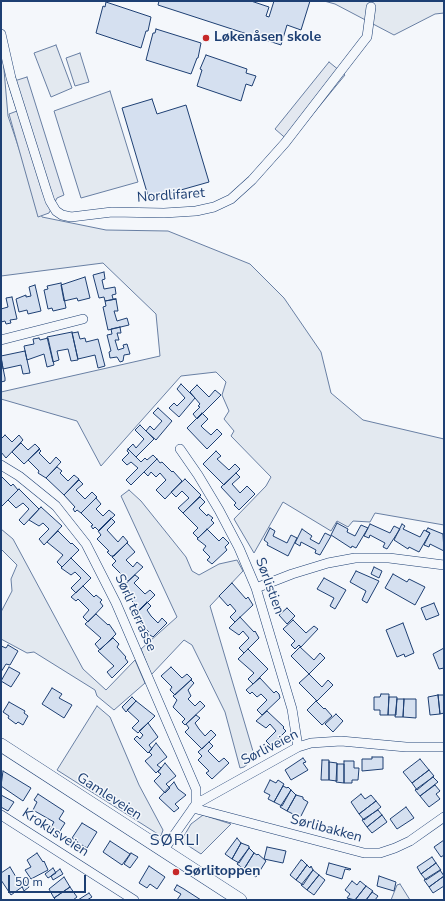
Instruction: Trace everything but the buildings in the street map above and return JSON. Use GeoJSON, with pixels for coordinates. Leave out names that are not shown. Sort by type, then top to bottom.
{"type":"FeatureCollection","features":[{"type":"Feature","properties":{"kind":"street","name":"Nordlifaret"},"geometry":{"type":"LineString","coordinates":[[1,34],[11,78],[50,201],[56,211],[62,215],[71,216],[112,212],[164,213],[196,211],[231,199],[252,180],[285,143],[367,37],[371,7]]}},
{"type":"Feature","properties":{"kind":"street"},"geometry":{"type":"LineString","coordinates":[[1,340],[82,318]]}},
{"type":"Feature","properties":{"kind":"street","name":"Sørlistien"},"geometry":{"type":"LineString","coordinates":[[180,449],[220,510],[239,548],[256,588],[292,709],[298,747]]}},
{"type":"Feature","properties":{"kind":"street","name":"Sørli terrasse"},"geometry":{"type":"LineString","coordinates":[[1,465],[19,476],[56,506],[86,544],[116,603],[196,789],[194,806]]}},
{"type":"Feature","properties":{"kind":"street"},"geometry":{"type":"LineString","coordinates":[[256,588],[321,565],[355,558],[388,558],[444,565]]}},
{"type":"Feature","properties":{"kind":"street","name":"Sørliveien"},"geometry":{"type":"LineString","coordinates":[[163,851],[194,806],[298,747],[311,743],[341,741],[406,747],[444,748]]}},
{"type":"Feature","properties":{"kind":"street","name":"Gamleveien"},"geometry":{"type":"LineString","coordinates":[[1,745],[240,900]]}},
{"type":"Feature","properties":{"kind":"street","name":"Sørlibakken"},"geometry":{"type":"LineString","coordinates":[[194,806],[364,853],[380,853],[400,846],[410,841],[444,817]]}},
{"type":"Feature","properties":{"kind":"street","name":"Krokusveien"},"geometry":{"type":"LineString","coordinates":[[1,814],[134,900]]}},
{"type":"Feature","properties":{"kind":"shaded area"},"geometry":{"type":"Polygon","coordinates":[[[324,1],[444,1],[444,13],[435,14],[394,35],[335,4],[324,1]]]}},
{"type":"Feature","properties":{"kind":"shaded area"},"geometry":{"type":"Polygon","coordinates":[[[1,35],[8,116],[42,217],[106,230],[168,231],[250,264],[284,298],[321,352],[331,393],[363,420],[444,439],[444,525],[375,513],[370,522],[353,521],[348,527],[337,521],[331,531],[283,502],[254,553],[234,519],[266,486],[271,477],[231,436],[234,431],[224,419],[229,411],[222,395],[226,382],[216,372],[181,376],[101,466],[77,421],[1,399],[1,392],[160,356],[156,314],[103,263],[1,276],[1,35]]]}},
{"type":"Feature","properties":{"kind":"shaded area"},"geometry":{"type":"Polygon","coordinates":[[[56,45],[72,88],[51,97],[34,53],[56,45]]]}},
{"type":"Feature","properties":{"kind":"shaded area"},"geometry":{"type":"Polygon","coordinates":[[[80,53],[89,82],[75,86],[66,58],[80,53]]]}},
{"type":"Feature","properties":{"kind":"shaded area"},"geometry":{"type":"Polygon","coordinates":[[[329,62],[345,75],[290,142],[275,129],[329,62]]]}},
{"type":"Feature","properties":{"kind":"shaded area"},"geometry":{"type":"Polygon","coordinates":[[[27,77],[64,195],[57,198],[49,213],[38,217],[9,114],[17,111],[8,83],[27,77]]]}},
{"type":"Feature","properties":{"kind":"shaded area"},"geometry":{"type":"Polygon","coordinates":[[[110,91],[138,182],[81,198],[54,111],[110,91]]]}},
{"type":"Feature","properties":{"kind":"shaded area"},"geometry":{"type":"Polygon","coordinates":[[[129,490],[141,501],[186,557],[192,571],[199,575],[219,564],[237,560],[243,571],[210,606],[255,758],[244,767],[240,768],[225,712],[192,645],[184,640],[151,675],[141,649],[177,617],[121,496],[129,490]]]}},
{"type":"Feature","properties":{"kind":"shaded area"},"geometry":{"type":"Polygon","coordinates":[[[1,529],[13,539],[83,669],[106,690],[135,660],[145,683],[114,710],[97,696],[95,690],[34,652],[27,653],[1,639],[1,612],[12,591],[11,579],[17,565],[1,549],[1,529]]]}},
{"type":"Feature","properties":{"kind":"shaded area"},"geometry":{"type":"Polygon","coordinates":[[[97,706],[110,717],[139,785],[163,830],[161,836],[57,770],[97,706]]]}},
{"type":"Feature","properties":{"kind":"shaded area"},"geometry":{"type":"Polygon","coordinates":[[[203,815],[231,824],[201,854],[181,841],[191,824],[203,815]]]}},
{"type":"Feature","properties":{"kind":"shaded area"},"geometry":{"type":"Polygon","coordinates":[[[400,884],[410,900],[391,900],[397,885],[400,884]]]}},
{"type":"Feature","properties":{"kind":"place","name":"Løkenåsen skole"},"geometry":{"type":"Point","coordinates":[206,38]}},
{"type":"Feature","properties":{"kind":"place","name":"Sørlitoppen"},"geometry":{"type":"Point","coordinates":[176,872]}},
{"type":"Feature","properties":{"kind":"district","name":"SØRLI"},"geometry":{"type":"Point","coordinates":[175,841]}}]}
